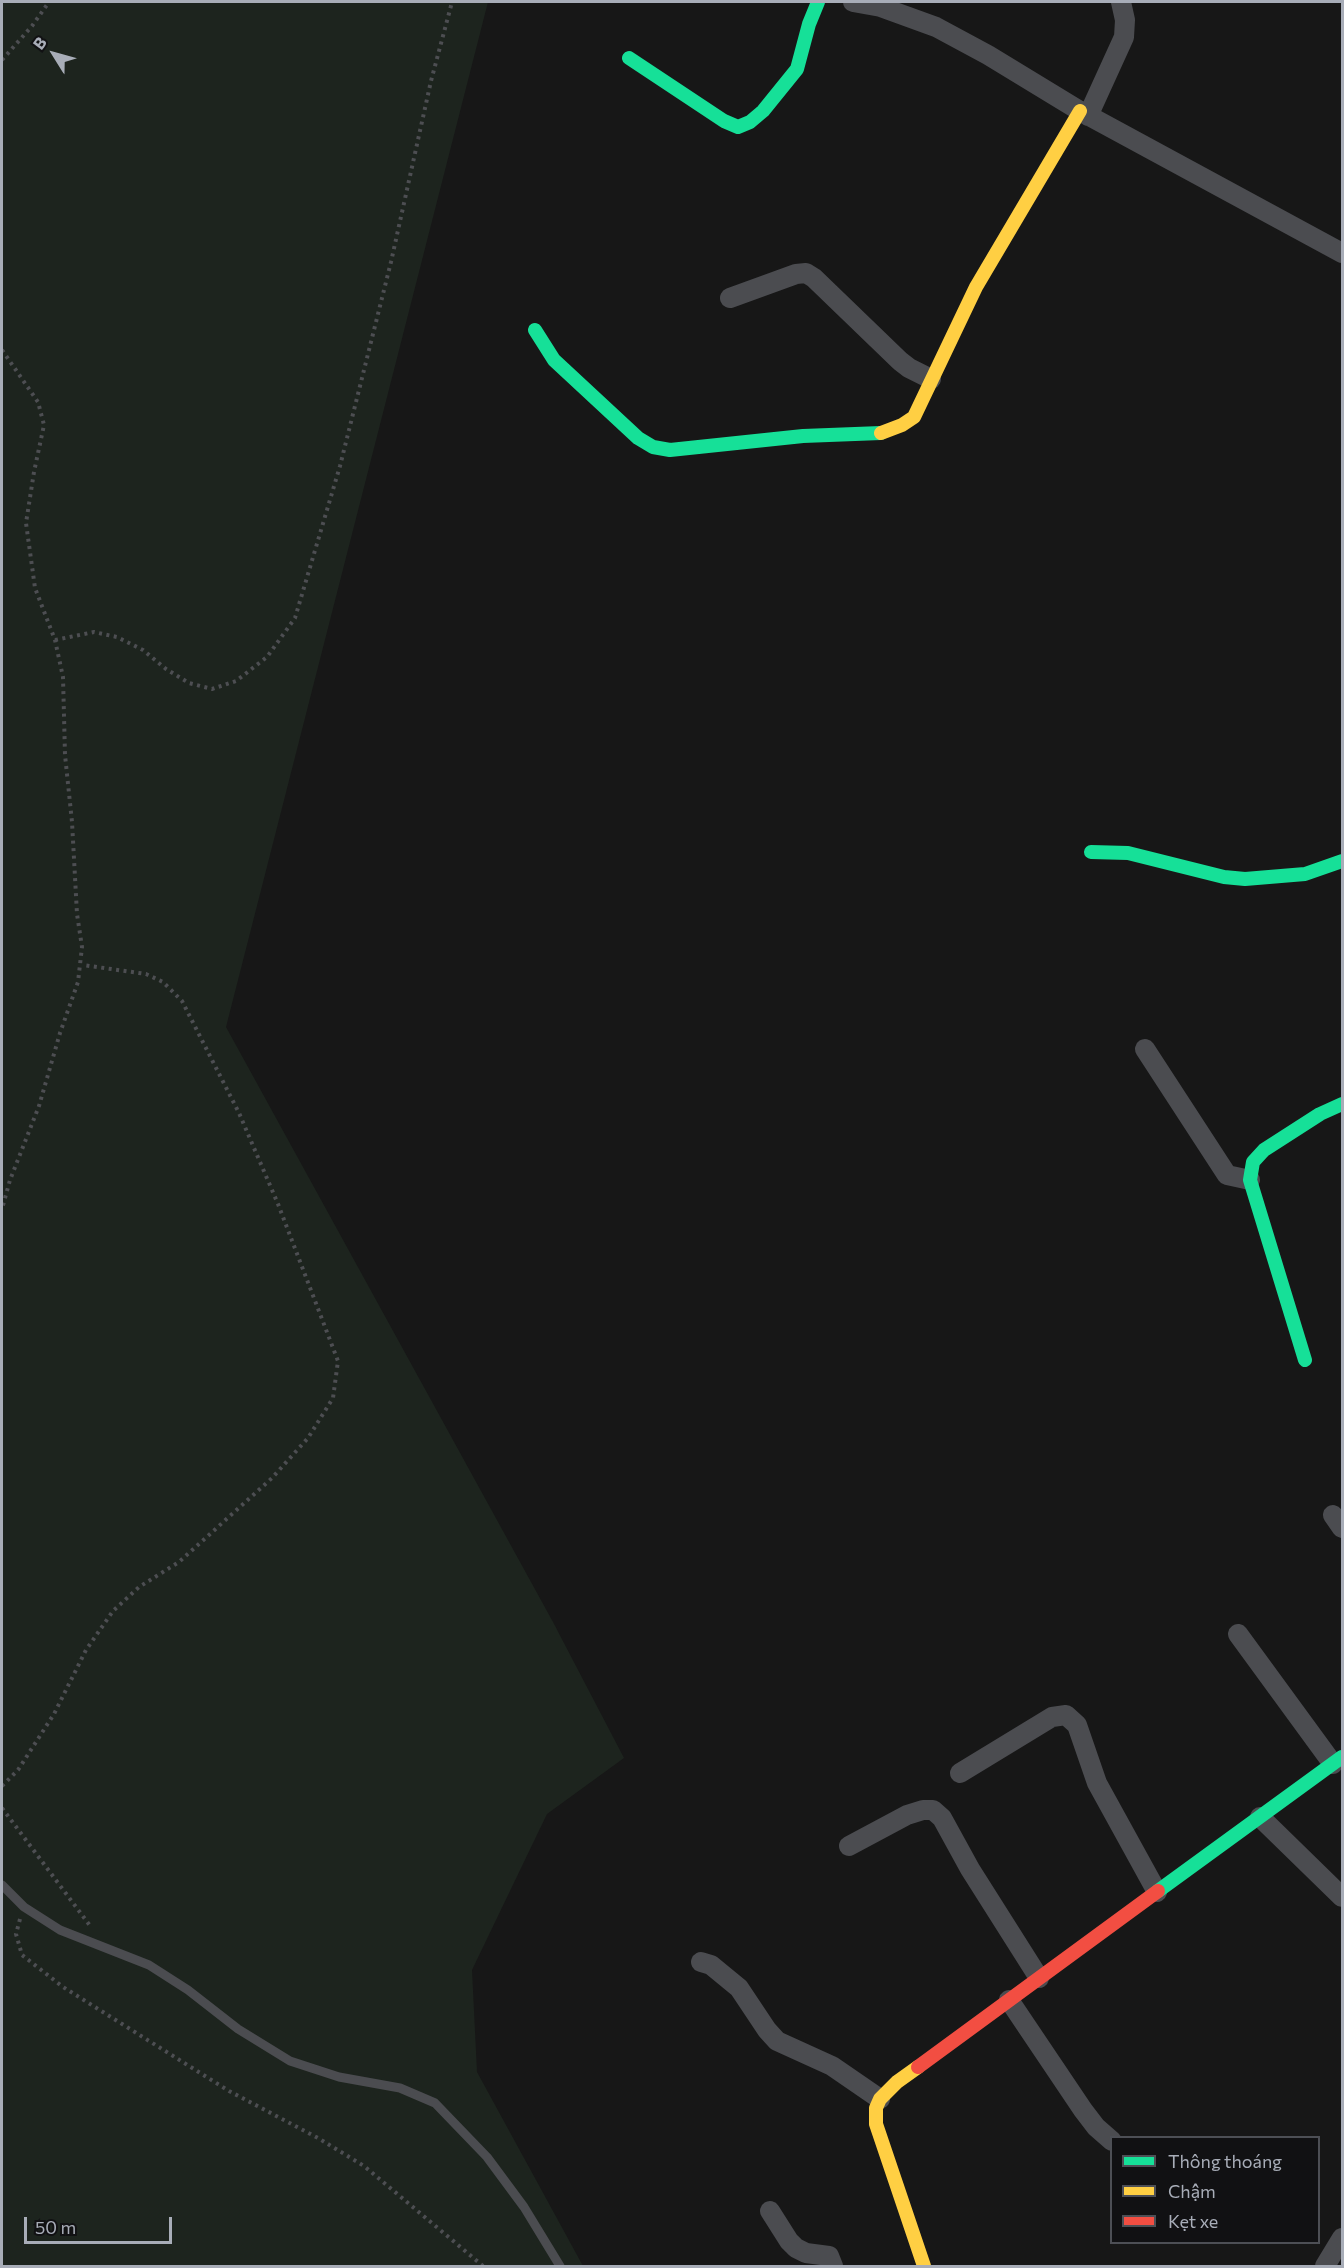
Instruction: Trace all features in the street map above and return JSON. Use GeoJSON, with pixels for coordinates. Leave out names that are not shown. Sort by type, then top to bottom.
{"type":"FeatureCollection","features":[{"type":"Feature","properties":{"kind":"street"},"geometry":{"type":"LineString","coordinates":[[629,57],[724,121],[738,126],[750,123],[763,111],[797,69],[809,24],[818,2]]}},
{"type":"Feature","properties":{"kind":"street"},"geometry":{"type":"LineString","coordinates":[[853,2],[881,7],[936,27],[988,55],[1084,114],[1342,253]]}},
{"type":"Feature","properties":{"kind":"street"},"geometry":{"type":"LineString","coordinates":[[536,330],[554,360],[638,438],[653,447],[670,450],[803,436],[880,433],[902,425],[914,417],[921,405],[931,379],[976,287],[1084,114],[1124,37],[1125,20],[1121,2]]}},
{"type":"Feature","properties":{"kind":"street"},"geometry":{"type":"LineString","coordinates":[[730,298],[796,274],[806,273],[909,368],[931,379]]}},
{"type":"Feature","properties":{"kind":"street"},"geometry":{"type":"LineString","coordinates":[[1091,852],[1128,853],[1224,877],[1245,879],[1305,874],[1342,861]]}},
{"type":"Feature","properties":{"kind":"street"},"geometry":{"type":"LineString","coordinates":[[1144,1049],[1227,1175],[1250,1180]]}},
{"type":"Feature","properties":{"kind":"street"},"geometry":{"type":"LineString","coordinates":[[1305,1360],[1250,1180],[1253,1162],[1264,1150],[1279,1138],[1342,1104]]}},
{"type":"Feature","properties":{"kind":"street"},"geometry":{"type":"LineString","coordinates":[[924,2266],[876,2124],[876,2108],[880,2099],[897,2082],[1338,1760],[1238,1634]]}},
{"type":"Feature","properties":{"kind":"street"},"geometry":{"type":"LineString","coordinates":[[960,1773],[1052,1717],[1066,1715],[1077,1725],[1097,1783],[1157,1892]]}},
{"type":"Feature","properties":{"kind":"street"},"geometry":{"type":"LineString","coordinates":[[849,1846],[908,1815],[923,1810],[933,1810],[942,1818],[970,1869],[1039,1978]]}},
{"type":"Feature","properties":{"kind":"street"},"geometry":{"type":"LineString","coordinates":[[1260,1817],[1342,1897]]}},
{"type":"Feature","properties":{"kind":"street"},"geometry":{"type":"LineString","coordinates":[[701,1962],[711,1965],[739,1988],[777,2041],[832,2066],[880,2099]]}},
{"type":"Feature","properties":{"kind":"street"},"geometry":{"type":"LineString","coordinates":[[1009,2000],[1083,2110],[1096,2127],[1110,2139]]}},
{"type":"Feature","properties":{"kind":"street"},"geometry":{"type":"LineString","coordinates":[[770,2211],[796,2248],[806,2253],[829,2256],[833,2266]]}},
{"type":"Feature","properties":{"kind":"street"},"geometry":{"type":"LineString","coordinates":[[1325,2266],[1342,2238]]}},
{"type":"Feature","properties":{"kind":"lane"},"geometry":{"type":"LineString","coordinates":[[2,1885],[24,1907],[60,1930],[149,1965],[188,1990],[238,2029],[290,2061],[339,2077],[399,2088],[435,2103],[487,2157],[524,2207],[560,2266]]}},
{"type":"Feature","properties":{"kind":"path"},"geometry":{"type":"LineString","coordinates":[[2,60],[32,26],[49,2]]}},
{"type":"Feature","properties":{"kind":"path"},"geometry":{"type":"LineString","coordinates":[[55,640],[94,632],[117,637],[143,650],[166,669],[189,683],[212,689],[236,681],[267,657],[295,618],[340,466],[391,262],[431,81],[452,2]]}},
{"type":"Feature","properties":{"kind":"path"},"geometry":{"type":"LineString","coordinates":[[2,350],[38,402],[44,425],[26,523],[34,588],[55,640],[63,677],[65,755],[72,822],[77,914],[82,947],[78,982],[60,1033],[39,1106],[10,1180],[2,1209]]}},
{"type":"Feature","properties":{"kind":"path"},"geometry":{"type":"LineString","coordinates":[[2,1786],[18,1770],[48,1724],[86,1650],[113,1611],[139,1587],[179,1562],[272,1478],[308,1438],[333,1398],[338,1361],[278,1204],[239,1113],[182,1001],[163,982],[146,974],[83,965]]}},
{"type":"Feature","properties":{"kind":"path"},"geometry":{"type":"LineString","coordinates":[[2,1808],[108,1949]]}},
{"type":"Feature","properties":{"kind":"path"},"geometry":{"type":"LineString","coordinates":[[24,1907],[16,1934],[22,1955],[63,1987],[228,2091],[318,2138],[364,2166],[483,2266]]}},
{"type":"Feature","properties":{"kind":"shaded area"},"geometry":{"type":"Polygon","coordinates":[[[2,2],[488,2],[226,1027],[553,1622],[624,1758],[547,1814],[472,1970],[477,2072],[583,2266],[2,2266],[2,2]]]}},
{"type":"Feature","properties":{"kind":"traffic: fast"},"geometry":{"type":"LineString","coordinates":[[629,58],[724,121],[738,127],[750,122],[763,111],[797,69],[809,24],[818,2]]}},
{"type":"Feature","properties":{"kind":"traffic: fast"},"geometry":{"type":"LineString","coordinates":[[535,330],[554,360],[638,438],[653,447],[670,450],[803,436],[881,433]]}},
{"type":"Feature","properties":{"kind":"traffic: fast"},"geometry":{"type":"LineString","coordinates":[[1091,852],[1128,853],[1224,877],[1245,879],[1305,874],[1342,861]]}},
{"type":"Feature","properties":{"kind":"traffic: fast"},"geometry":{"type":"LineString","coordinates":[[1305,1360],[1250,1180],[1253,1162],[1264,1150],[1320,1114],[1342,1104]]}},
{"type":"Feature","properties":{"kind":"traffic: fast"},"geometry":{"type":"LineString","coordinates":[[1158,1891],[1342,1757]]}},
{"type":"Feature","properties":{"kind":"traffic: slow"},"geometry":{"type":"LineString","coordinates":[[881,433],[902,425],[914,417],[976,287],[1080,111]]}},
{"type":"Feature","properties":{"kind":"traffic: slow"},"geometry":{"type":"LineString","coordinates":[[918,2067],[897,2082],[880,2099],[876,2108],[876,2124],[924,2266]]}},
{"type":"Feature","properties":{"kind":"traffic: jam"},"geometry":{"type":"LineString","coordinates":[[918,2067],[1158,1891]]}}]}
